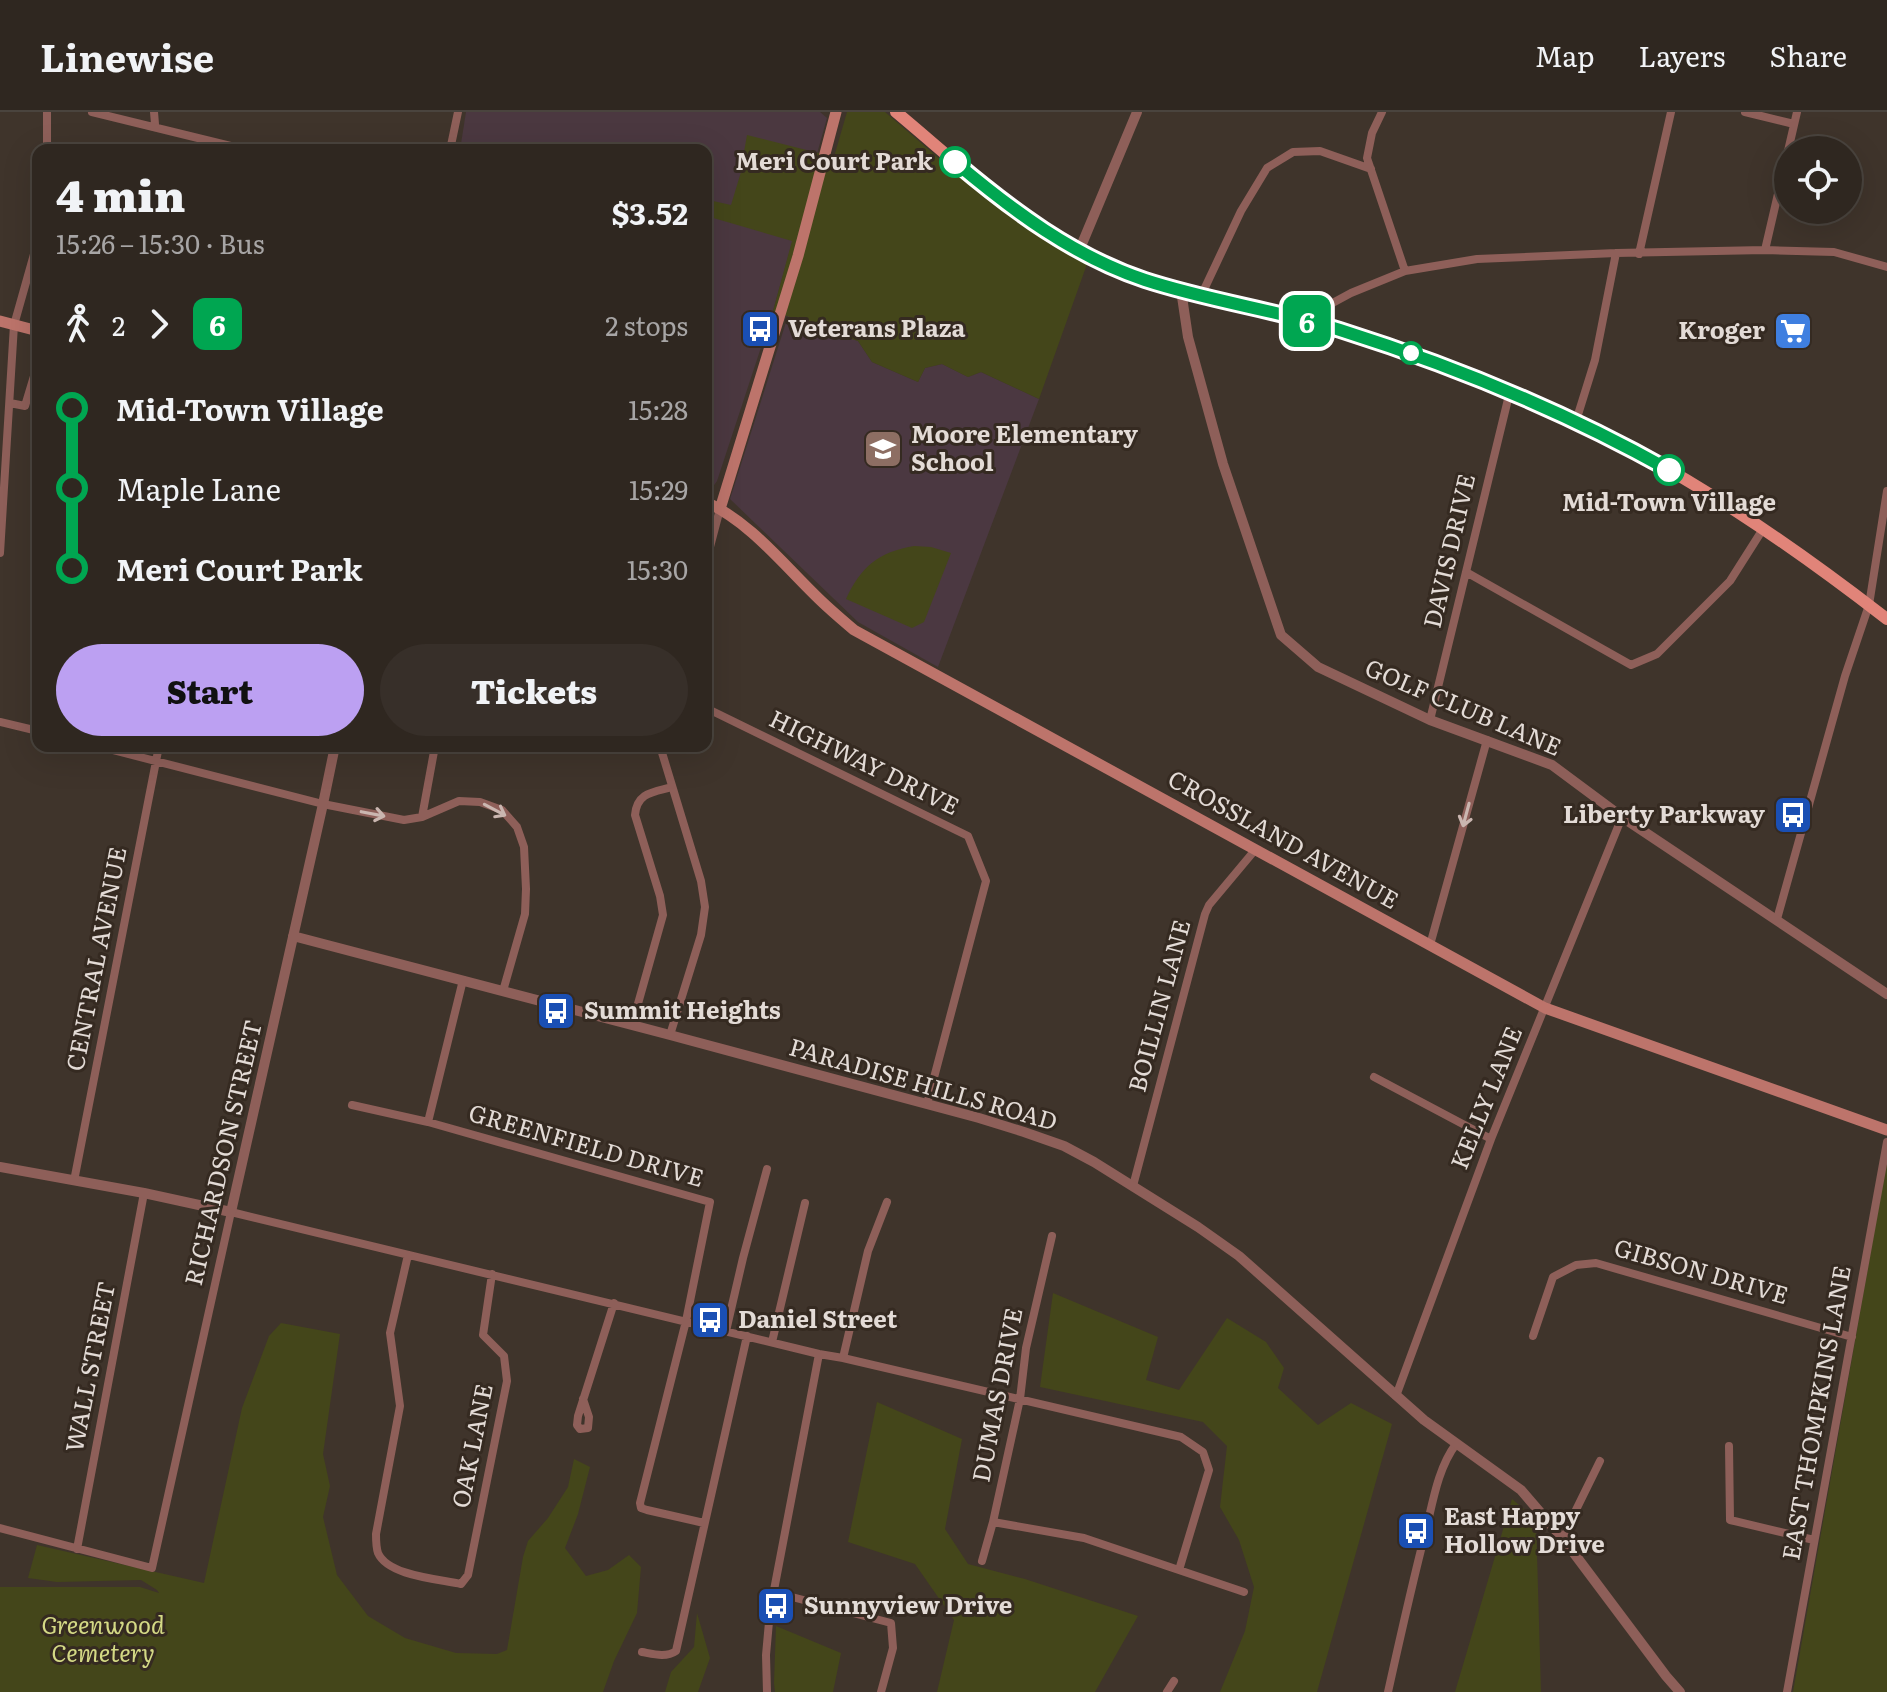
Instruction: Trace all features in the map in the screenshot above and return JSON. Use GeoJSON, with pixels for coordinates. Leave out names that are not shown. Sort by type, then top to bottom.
{"type":"FeatureCollection","features":[{"type":"Feature","properties":{"kind":"main road"},"geometry":{"type":"LineString","coordinates":[[720,509],[798,256],[836,112]]}},
{"type":"Feature","properties":{"kind":"main road"},"geometry":{"type":"LineString","coordinates":[[896,112],[1012,207],[1079,251],[1142,278],[1201,296],[1303,319],[1425,358],[1576,421],[1683,478],[1763,529],[1887,619]]}},
{"type":"Feature","properties":{"kind":"main road"},"geometry":{"type":"LineString","coordinates":[[0,321],[32,330]]}},
{"type":"Feature","properties":{"kind":"main road","name":"CROSSLAND AVENUE"},"geometry":{"type":"LineString","coordinates":[[712,505],[752,533],[854,630],[1545,1008],[1887,1130]]}},
{"type":"Feature","properties":{"kind":"street"},"geometry":{"type":"LineString","coordinates":[[47,112],[47,144]]}},
{"type":"Feature","properties":{"kind":"street"},"geometry":{"type":"LineString","coordinates":[[92,112],[223,144]]}},
{"type":"Feature","properties":{"kind":"street"},"geometry":{"type":"LineString","coordinates":[[154,112],[155,124]]}},
{"type":"Feature","properties":{"kind":"street"},"geometry":{"type":"LineString","coordinates":[[451,144],[458,112]]}},
{"type":"Feature","properties":{"kind":"street"},"geometry":{"type":"LineString","coordinates":[[1079,251],[1137,112]]}},
{"type":"Feature","properties":{"kind":"street"},"geometry":{"type":"LineString","coordinates":[[1382,112],[1372,133],[1367,158],[1405,271]]}},
{"type":"Feature","properties":{"kind":"street"},"geometry":{"type":"LineString","coordinates":[[1639,254],[1671,112]]}},
{"type":"Feature","properties":{"kind":"street"},"geometry":{"type":"LineString","coordinates":[[1745,112],[1794,124]]}},
{"type":"Feature","properties":{"kind":"street"},"geometry":{"type":"LineString","coordinates":[[1765,250],[1797,112]]}},
{"type":"Feature","properties":{"kind":"street"},"geometry":{"type":"LineString","coordinates":[[1201,296],[1241,211],[1267,168],[1293,152],[1320,151],[1371,169]]}},
{"type":"Feature","properties":{"kind":"street"},"geometry":{"type":"LineString","coordinates":[[1303,319],[1351,293],[1405,271],[1477,259],[1765,250],[1834,252],[1887,267]]}},
{"type":"Feature","properties":{"kind":"street"},"geometry":{"type":"LineString","coordinates":[[1576,421],[1595,360],[1616,253]]}},
{"type":"Feature","properties":{"kind":"street"},"geometry":{"type":"LineString","coordinates":[[0,553],[14,325],[32,261]]}},
{"type":"Feature","properties":{"kind":"street","name":"GOLF CLUB LANE"},"geometry":{"type":"LineString","coordinates":[[1181,290],[1188,337],[1223,464],[1281,635],[1318,667],[1430,720],[1552,765],[1622,817],[1887,994]]}},
{"type":"Feature","properties":{"kind":"street"},"geometry":{"type":"LineString","coordinates":[[10,403],[25,406],[32,383]]}},
{"type":"Feature","properties":{"kind":"street","name":"DAVIS DRIVE"},"geometry":{"type":"LineString","coordinates":[[1430,720],[1510,391]]}},
{"type":"Feature","properties":{"kind":"street"},"geometry":{"type":"LineString","coordinates":[[1777,919],[1845,676],[1869,605],[1887,491]]}},
{"type":"Feature","properties":{"kind":"street"},"geometry":{"type":"LineString","coordinates":[[712,539],[720,509]]}},
{"type":"Feature","properties":{"kind":"street"},"geometry":{"type":"LineString","coordinates":[[1466,572],[1631,665],[1657,654],[1730,581],[1763,529]]}},
{"type":"Feature","properties":{"kind":"street","name":"HIGHWAY DRIVE"},"geometry":{"type":"LineString","coordinates":[[712,711],[968,836],[986,881],[927,1104]]}},
{"type":"Feature","properties":{"kind":"street"},"geometry":{"type":"LineString","coordinates":[[0,722],[32,730]]}},
{"type":"Feature","properties":{"kind":"street"},"geometry":{"type":"LineString","coordinates":[[1430,945],[1487,740]]}},
{"type":"Feature","properties":{"kind":"street"},"geometry":{"type":"LineString","coordinates":[[121,752],[323,804],[404,820],[422,817],[459,801],[480,802],[502,810],[517,827],[524,847],[525,914],[503,991]]}},
{"type":"Feature","properties":{"kind":"street","name":"CENTRAL AVENUE"},"geometry":{"type":"LineString","coordinates":[[74,1181],[158,752]]}},
{"type":"Feature","properties":{"kind":"street","name":"RICHARDSON STREET"},"geometry":{"type":"LineString","coordinates":[[77,1549],[152,1568],[334,752]]}},
{"type":"Feature","properties":{"kind":"street"},"geometry":{"type":"LineString","coordinates":[[422,817],[434,752]]}},
{"type":"Feature","properties":{"kind":"street"},"geometry":{"type":"LineString","coordinates":[[662,752],[701,881],[705,907],[701,935],[670,1035]]}},
{"type":"Feature","properties":{"kind":"street"},"geometry":{"type":"LineString","coordinates":[[632,1025],[663,915],[635,815],[636,806],[645,795],[672,787]]}},
{"type":"Feature","properties":{"kind":"street","name":"KELLY LANE"},"geometry":{"type":"LineString","coordinates":[[1396,1396],[1491,1139],[1622,817]]}},
{"type":"Feature","properties":{"kind":"street","name":"BOILLIN LANE"},"geometry":{"type":"LineString","coordinates":[[1133,1186],[1205,914],[1255,850]]}},
{"type":"Feature","properties":{"kind":"street","name":"PARADISE HILLS ROAD"},"geometry":{"type":"LineString","coordinates":[[293,936],[927,1104],[1064,1146],[1133,1186],[1239,1256],[1396,1396],[1521,1490],[1564,1540],[1680,1692]]}},
{"type":"Feature","properties":{"kind":"street"},"geometry":{"type":"LineString","coordinates":[[428,1122],[463,980]]}},
{"type":"Feature","properties":{"kind":"street"},"geometry":{"type":"LineString","coordinates":[[1374,1077],[1491,1139]]}},
{"type":"Feature","properties":{"kind":"street","name":"GREENFIELD DRIVE"},"geometry":{"type":"LineString","coordinates":[[352,1105],[428,1122],[710,1202],[686,1321]]}},
{"type":"Feature","properties":{"kind":"street","name":"EAST THOMPKINS LANE"},"geometry":{"type":"LineString","coordinates":[[1787,1692],[1887,1142]]}},
{"type":"Feature","properties":{"kind":"street"},"geometry":{"type":"LineString","coordinates":[[0,1167],[231,1212],[819,1354],[1181,1437],[1203,1452],[1209,1470],[1179,1570]]}},
{"type":"Feature","properties":{"kind":"street"},"geometry":{"type":"LineString","coordinates":[[726,1331],[767,1169]]}},
{"type":"Feature","properties":{"kind":"street","name":"WALL STREET"},"geometry":{"type":"LineString","coordinates":[[77,1549],[144,1193]]}},
{"type":"Feature","properties":{"kind":"street"},"geometry":{"type":"LineString","coordinates":[[843,1358],[868,1251],[887,1202]]}},
{"type":"Feature","properties":{"kind":"street"},"geometry":{"type":"LineString","coordinates":[[772,1342],[805,1203]]}},
{"type":"Feature","properties":{"kind":"street","name":"DUMAS DRIVE"},"geometry":{"type":"LineString","coordinates":[[982,1561],[1020,1399],[1026,1348],[1052,1236]]}},
{"type":"Feature","properties":{"kind":"street","name":"OAK LANE"},"geometry":{"type":"LineString","coordinates":[[408,1255],[390,1333],[400,1406],[376,1534],[377,1548],[388,1565],[399,1571],[461,1584],[468,1575],[507,1381],[504,1356],[483,1335],[492,1274]]}},
{"type":"Feature","properties":{"kind":"street","name":"GIBSON DRIVE"},"geometry":{"type":"LineString","coordinates":[[1533,1336],[1553,1277],[1576,1265],[1596,1263],[1852,1337]]}},
{"type":"Feature","properties":{"kind":"street"},"geometry":{"type":"LineString","coordinates":[[583,1399],[614,1303]]}},
{"type":"Feature","properties":{"kind":"street"},"geometry":{"type":"LineString","coordinates":[[686,1321],[641,1508],[704,1523]]}},
{"type":"Feature","properties":{"kind":"street"},"geometry":{"type":"LineString","coordinates":[[642,1652],[656,1655],[676,1651],[747,1336]]}},
{"type":"Feature","properties":{"kind":"street"},"geometry":{"type":"LineString","coordinates":[[767,1692],[767,1633],[773,1592],[819,1354]]}},
{"type":"Feature","properties":{"kind":"street"},"geometry":{"type":"LineString","coordinates":[[1388,1692],[1440,1478],[1456,1444]]}},
{"type":"Feature","properties":{"kind":"street"},"geometry":{"type":"LineString","coordinates":[[1729,1446],[1730,1520],[1814,1540]]}},
{"type":"Feature","properties":{"kind":"street"},"geometry":{"type":"LineString","coordinates":[[1564,1540],[1600,1461]]}},
{"type":"Feature","properties":{"kind":"street"},"geometry":{"type":"LineString","coordinates":[[993,1522],[1084,1538],[1244,1592]]}},
{"type":"Feature","properties":{"kind":"street"},"geometry":{"type":"LineString","coordinates":[[0,1528],[77,1549]]}},
{"type":"Feature","properties":{"kind":"street"},"geometry":{"type":"LineString","coordinates":[[773,1592],[891,1623],[893,1648],[881,1692]]}},
{"type":"Feature","properties":{"kind":"street"},"geometry":{"type":"LineString","coordinates":[[1167,1692],[1174,1681]]}},
{"type":"Feature","properties":{"kind":"shaded area"},"geometry":{"type":"Polygon","coordinates":[[[466,112],[820,112],[827,118],[773,311],[717,481],[712,488],[712,144],[461,144],[466,112]]]}},
{"type":"Feature","properties":{"kind":"shaded area","name":"Moore Elementary School"},"geometry":{"type":"Polygon","coordinates":[[[788,316],[858,341],[872,362],[918,382],[925,368],[942,364],[968,377],[981,372],[1039,399],[938,667],[858,622],[730,499],[788,316]]]}},
{"type":"Feature","properties":{"kind":"green space","name":"Meri Court Park"},"geometry":{"type":"Polygon","coordinates":[[[847,112],[885,112],[990,202],[1087,264],[1039,399],[981,372],[968,377],[942,364],[925,368],[918,382],[872,362],[858,341],[773,311],[792,241],[712,218],[713,201],[731,205],[743,172],[747,135],[834,157],[847,112]]]}},
{"type":"Feature","properties":{"kind":"green space"},"geometry":{"type":"Polygon","coordinates":[[[914,546],[951,553],[924,622],[912,628],[846,599],[858,578],[872,563],[890,552],[914,546]]]}},
{"type":"Feature","properties":{"kind":"green space"},"geometry":{"type":"Polygon","coordinates":[[[1887,1160],[1887,1692],[1793,1692],[1887,1160]]]}},
{"type":"Feature","properties":{"kind":"green space"},"geometry":{"type":"Polygon","coordinates":[[[1053,1293],[1158,1337],[1146,1380],[1179,1390],[1227,1318],[1266,1342],[1284,1368],[1278,1388],[1318,1425],[1351,1403],[1392,1424],[1317,1692],[1220,1692],[1245,1631],[1254,1587],[1239,1540],[1220,1507],[1227,1446],[1203,1422],[1040,1387],[1053,1293]]]}},
{"type":"Feature","properties":{"kind":"green space","name":"Greenwood Cemetery"},"geometry":{"type":"Polygon","coordinates":[[[281,1323],[340,1334],[323,1454],[330,1486],[323,1517],[337,1575],[368,1616],[405,1638],[456,1653],[497,1654],[507,1650],[528,1541],[568,1487],[574,1459],[590,1467],[565,1548],[586,1576],[608,1570],[629,1555],[641,1567],[637,1613],[603,1692],[0,1692],[0,1587],[140,1587],[159,1593],[141,1580],[57,1582],[28,1578],[37,1545],[204,1583],[242,1408],[269,1336],[281,1323]]]}},
{"type":"Feature","properties":{"kind":"green space"},"geometry":{"type":"Polygon","coordinates":[[[877,1402],[962,1439],[945,1529],[968,1564],[1138,1616],[1095,1692],[937,1692],[954,1620],[915,1564],[848,1542],[877,1402]]]}},
{"type":"Feature","properties":{"kind":"green space"},"geometry":{"type":"Polygon","coordinates":[[[1512,1499],[1536,1519],[1541,1692],[1455,1692],[1512,1499]]]}},
{"type":"Feature","properties":{"kind":"green space"},"geometry":{"type":"Polygon","coordinates":[[[697,1613],[710,1658],[698,1692],[665,1692],[671,1672],[694,1647],[697,1613]]]}},
{"type":"Feature","properties":{"kind":"green space"},"geometry":{"type":"Polygon","coordinates":[[[776,1626],[841,1653],[833,1692],[775,1692],[776,1626]]]}},
{"type":"Feature","properties":{"kind":"bus line","name":"6"},"geometry":{"type":"LineString","coordinates":[[955,162],[1023,216],[1104,263],[1181,290],[1303,319],[1425,358],[1540,404],[1669,470]]}},
{"type":"Feature","properties":{"kind":"place","name":"Meri Court Park"},"geometry":{"type":"Point","coordinates":[955,162]}},
{"type":"Feature","properties":{"kind":"place","name":"Veterans Plaza"},"geometry":{"type":"Point","coordinates":[760,329]}},
{"type":"Feature","properties":{"kind":"place","name":"Kroger"},"geometry":{"type":"Point","coordinates":[1793,331]}},
{"type":"Feature","properties":{"kind":"place","name":"Moore Elementary School"},"geometry":{"type":"Point","coordinates":[883,449]}},
{"type":"Feature","properties":{"kind":"place","name":"Mid-Town Village"},"geometry":{"type":"Point","coordinates":[1669,470]}},
{"type":"Feature","properties":{"kind":"place","name":"Liberty Parkway"},"geometry":{"type":"Point","coordinates":[1793,815]}},
{"type":"Feature","properties":{"kind":"place","name":"Summit Heights"},"geometry":{"type":"Point","coordinates":[556,1011]}},
{"type":"Feature","properties":{"kind":"place","name":"Daniel Street"},"geometry":{"type":"Point","coordinates":[710,1320]}},
{"type":"Feature","properties":{"kind":"place","name":"East Happy Hollow Drive"},"geometry":{"type":"Point","coordinates":[1416,1531]}},
{"type":"Feature","properties":{"kind":"place","name":"Sunnyview Drive"},"geometry":{"type":"Point","coordinates":[776,1606]}}]}
